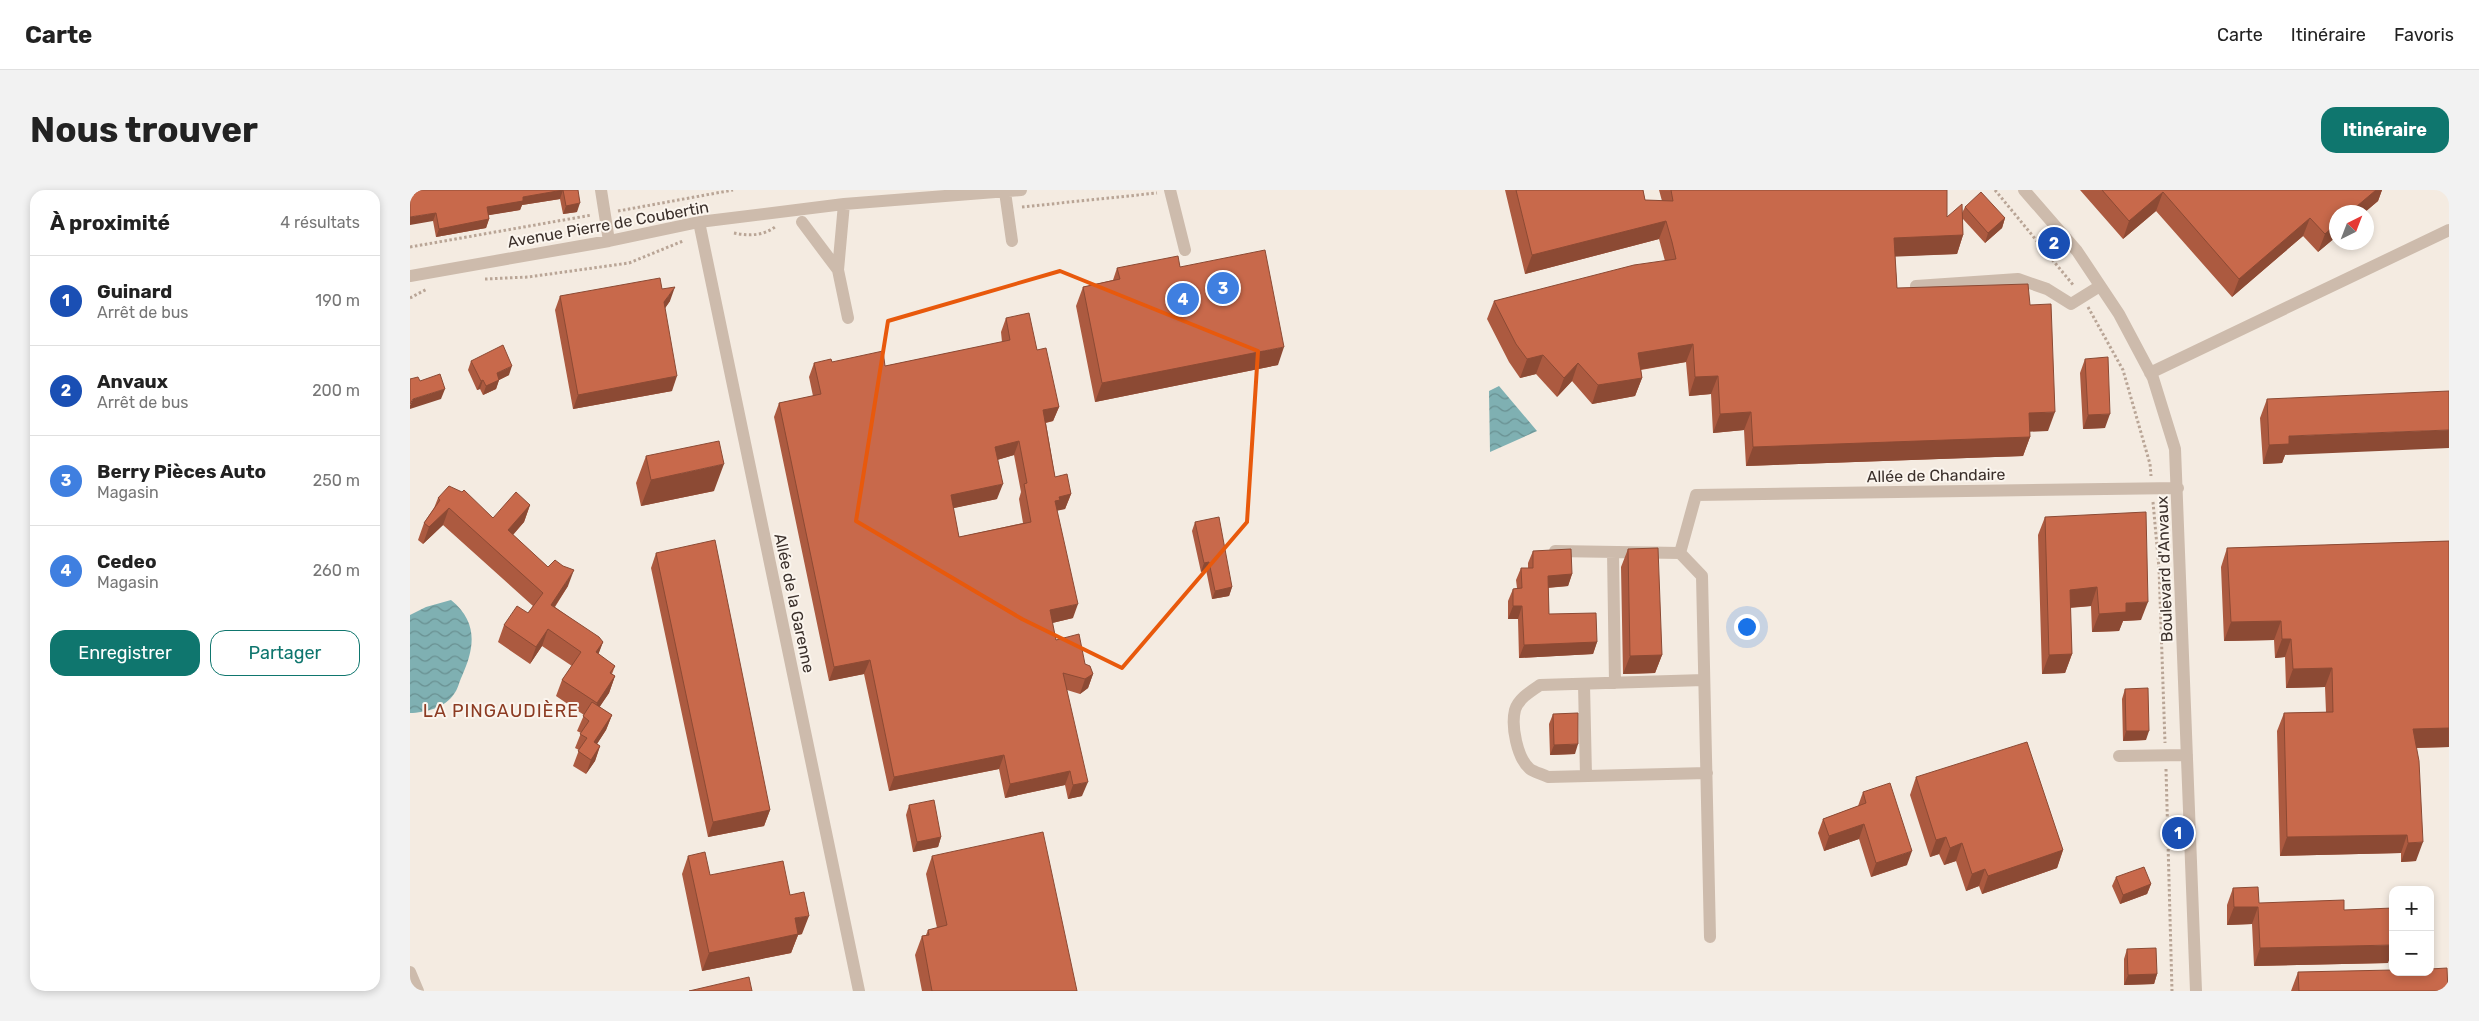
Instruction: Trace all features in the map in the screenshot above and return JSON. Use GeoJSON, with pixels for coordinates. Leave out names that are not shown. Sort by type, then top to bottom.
{"type":"FeatureCollection","features":[{"type":"Feature","properties":{"kind":"street"},"geometry":{"type":"LineString","coordinates":[[602,190],[609,241]]}},
{"type":"Feature","properties":{"kind":"street","name":"Avenue Pierre de Coubertin"},"geometry":{"type":"LineString","coordinates":[[410,276],[609,241],[699,222],[844,204],[1021,190]]}},
{"type":"Feature","properties":{"kind":"street"},"geometry":{"type":"LineString","coordinates":[[1170,190],[1185,250]]}},
{"type":"Feature","properties":{"kind":"street","name":"Boulevard d'Anvaux"},"geometry":{"type":"LineString","coordinates":[[2024,190],[2077,251],[2118,314],[2150,373],[2175,449],[2196,991]]}},
{"type":"Feature","properties":{"kind":"street"},"geometry":{"type":"LineString","coordinates":[[1005,192],[1012,241]]}},
{"type":"Feature","properties":{"kind":"street"},"geometry":{"type":"LineString","coordinates":[[844,204],[838,270],[848,318]]}},
{"type":"Feature","properties":{"kind":"street","name":"Allée de la Garenne"},"geometry":{"type":"LineString","coordinates":[[699,222],[859,991]]}},
{"type":"Feature","properties":{"kind":"street"},"geometry":{"type":"LineString","coordinates":[[802,222],[838,270]]}},
{"type":"Feature","properties":{"kind":"street"},"geometry":{"type":"LineString","coordinates":[[2150,373],[2449,230]]}},
{"type":"Feature","properties":{"kind":"street"},"geometry":{"type":"LineString","coordinates":[[1916,286],[2018,279],[2047,289],[2071,304],[2100,286]]}},
{"type":"Feature","properties":{"kind":"street","name":"Allée de Chandaire"},"geometry":{"type":"LineString","coordinates":[[1680,553],[1696,495],[2178,488]]}},
{"type":"Feature","properties":{"kind":"street"},"geometry":{"type":"LineString","coordinates":[[1554,551],[1680,553],[1702,576],[1710,937]]}},
{"type":"Feature","properties":{"kind":"street"},"geometry":{"type":"LineString","coordinates":[[1613,552],[1616,683]]}},
{"type":"Feature","properties":{"kind":"street"},"geometry":{"type":"LineString","coordinates":[[1704,680],[1540,685],[1527,694],[1515,709],[1515,732],[1518,753],[1530,769],[1548,777],[1707,773]]}},
{"type":"Feature","properties":{"kind":"street"},"geometry":{"type":"LineString","coordinates":[[1584,684],[1586,776]]}},
{"type":"Feature","properties":{"kind":"street"},"geometry":{"type":"LineString","coordinates":[[2119,756],[2187,755]]}},
{"type":"Feature","properties":{"kind":"street"},"geometry":{"type":"LineString","coordinates":[[410,972],[418,991]]}},
{"type":"Feature","properties":{"kind":"path"},"geometry":{"type":"LineString","coordinates":[[410,247],[733,190]]}},
{"type":"Feature","properties":{"kind":"path"},"geometry":{"type":"LineString","coordinates":[[1995,190],[2083,297],[2123,370],[2150,464],[2158,568],[2172,991]]}},
{"type":"Feature","properties":{"kind":"highlighted area"},"geometry":{"type":"Polygon","coordinates":[[[1060,271],[1258,351],[1247,522],[1122,668],[1022,619],[856,521],[888,321],[1060,271]]]}},
{"type":"Feature","properties":{"kind":"water"},"geometry":{"type":"Polygon","coordinates":[[[1499,386],[1537,431],[1490,452],[1489,391],[1499,386]]]}},
{"type":"Feature","properties":{"kind":"water"},"geometry":{"type":"Polygon","coordinates":[[[451,600],[460,608],[470,626],[472,635],[470,655],[455,692],[450,699],[441,706],[422,712],[410,713],[410,615],[426,607],[451,600]]]}},
{"type":"Feature","properties":{"kind":"building"},"geometry":{"type":"Polygon","coordinates":[[[410,190],[563,190],[523,197],[523,201],[487,207],[489,219],[439,229],[436,213],[410,217],[410,190]]]}},
{"type":"Feature","properties":{"kind":"building"},"geometry":{"type":"Polygon","coordinates":[[[563,190],[578,190],[580,203],[566,206],[563,190]]]}},
{"type":"Feature","properties":{"kind":"building"},"geometry":{"type":"Polygon","coordinates":[[[1516,190],[1643,190],[1645,200],[1673,201],[1671,190],[1947,190],[1947,217],[1962,204],[1963,235],[1894,238],[1897,288],[2028,284],[2030,305],[2051,304],[2055,412],[2029,413],[2030,437],[1753,447],[1751,412],[1720,414],[1718,376],[1695,377],[1693,344],[1638,353],[1642,378],[1598,385],[1578,363],[1564,378],[1543,355],[1527,359],[1516,344],[1494,301],[1634,265],[1676,259],[1672,242],[1666,221],[1532,255],[1516,190]]]}},
{"type":"Feature","properties":{"kind":"building"},"geometry":{"type":"Polygon","coordinates":[[[2102,190],[2376,190],[2358,205],[2329,205],[2329,230],[2325,234],[2310,218],[2239,279],[2163,192],[2129,221],[2102,190]]]}},
{"type":"Feature","properties":{"kind":"building"},"geometry":{"type":"Polygon","coordinates":[[[1981,192],[2005,218],[1988,233],[1965,207],[1981,192]]]}},
{"type":"Feature","properties":{"kind":"building"},"geometry":{"type":"Polygon","coordinates":[[[1265,250],[1284,347],[1102,383],[1083,287],[1120,279],[1117,268],[1178,256],[1180,267],[1265,250]]]}},
{"type":"Feature","properties":{"kind":"building"},"geometry":{"type":"Polygon","coordinates":[[[660,278],[662,289],[675,287],[664,302],[677,376],[578,395],[560,296],[660,278]]]}},
{"type":"Feature","properties":{"kind":"building"},"geometry":{"type":"Polygon","coordinates":[[[1029,313],[1037,350],[1046,348],[1059,407],[1043,410],[1055,477],[1067,474],[1071,494],[1059,497],[1060,500],[1055,501],[1078,604],[1050,610],[1056,640],[1079,634],[1085,664],[1090,666],[1093,674],[1085,679],[1063,673],[1088,782],[1073,785],[1070,771],[1010,784],[1004,755],[894,777],[870,660],[834,667],[779,403],[821,394],[814,363],[831,359],[832,362],[883,351],[885,366],[1010,340],[1006,318],[1029,313]],[[1019,441],[995,447],[1003,484],[951,495],[959,537],[1031,522],[1024,484],[1027,483],[1019,441]]]}},
{"type":"Feature","properties":{"kind":"building"},"geometry":{"type":"Polygon","coordinates":[[[503,345],[512,366],[497,373],[499,380],[486,386],[483,380],[481,381],[471,361],[503,345]]]}},
{"type":"Feature","properties":{"kind":"building"},"geometry":{"type":"Polygon","coordinates":[[[2108,357],[2110,414],[2088,415],[2085,359],[2108,357]]]}},
{"type":"Feature","properties":{"kind":"building"},"geometry":{"type":"Polygon","coordinates":[[[440,374],[445,389],[413,399],[410,404],[410,379],[418,377],[420,381],[440,374]]]}},
{"type":"Feature","properties":{"kind":"building"},"geometry":{"type":"Polygon","coordinates":[[[2449,391],[2449,430],[2289,436],[2289,444],[2269,445],[2267,399],[2449,391]]]}},
{"type":"Feature","properties":{"kind":"building"},"geometry":{"type":"Polygon","coordinates":[[[719,441],[724,464],[651,480],[646,456],[719,441]]]}},
{"type":"Feature","properties":{"kind":"building"},"geometry":{"type":"Polygon","coordinates":[[[449,486],[462,492],[464,490],[493,518],[516,492],[530,505],[508,530],[548,567],[555,560],[563,566],[574,570],[551,605],[599,637],[603,642],[596,652],[615,666],[610,673],[615,676],[597,703],[562,680],[581,652],[548,629],[536,647],[504,625],[517,606],[528,613],[543,593],[449,508],[429,527],[424,523],[440,500],[438,498],[449,486]]]}},
{"type":"Feature","properties":{"kind":"building"},"geometry":{"type":"Polygon","coordinates":[[[2146,512],[2148,602],[2126,603],[2126,612],[2099,614],[2097,587],[2070,590],[2072,654],[2049,655],[2045,517],[2146,512]]]}},
{"type":"Feature","properties":{"kind":"building"},"geometry":{"type":"Polygon","coordinates":[[[1219,517],[1232,587],[1215,591],[1209,562],[1204,563],[1195,522],[1219,517]]]}},
{"type":"Feature","properties":{"kind":"building"},"geometry":{"type":"Polygon","coordinates":[[[715,540],[770,810],[713,822],[656,553],[715,540]]]}},
{"type":"Feature","properties":{"kind":"building"},"geometry":{"type":"Polygon","coordinates":[[[2449,541],[2449,728],[2413,729],[2419,761],[2423,842],[2408,843],[2407,835],[2287,837],[2284,713],[2333,712],[2332,668],[2293,669],[2291,639],[2282,639],[2281,621],[2231,622],[2227,548],[2449,541]]]}},
{"type":"Feature","properties":{"kind":"building"},"geometry":{"type":"Polygon","coordinates":[[[1658,548],[1662,655],[1630,656],[1628,549],[1658,548]]]}},
{"type":"Feature","properties":{"kind":"building"},"geometry":{"type":"Polygon","coordinates":[[[1571,549],[1572,574],[1548,576],[1549,614],[1596,613],[1597,642],[1524,645],[1522,606],[1513,606],[1513,589],[1522,588],[1521,568],[1533,568],[1533,551],[1571,549]]]}},
{"type":"Feature","properties":{"kind":"building"},"geometry":{"type":"Polygon","coordinates":[[[2148,688],[2149,731],[2126,731],[2125,689],[2148,688]]]}},
{"type":"Feature","properties":{"kind":"building"},"geometry":{"type":"Polygon","coordinates":[[[592,702],[612,715],[594,742],[600,746],[591,760],[578,751],[587,738],[580,734],[589,721],[583,716],[592,702]]]}},
{"type":"Feature","properties":{"kind":"building"},"geometry":{"type":"Polygon","coordinates":[[[1578,713],[1578,744],[1554,745],[1553,714],[1578,713]]]}},
{"type":"Feature","properties":{"kind":"building"},"geometry":{"type":"Polygon","coordinates":[[[2027,742],[2063,850],[1988,876],[1985,869],[1972,874],[1962,843],[1950,848],[1946,837],[1936,840],[1916,777],[2027,742]]]}},
{"type":"Feature","properties":{"kind":"building"},"geometry":{"type":"Polygon","coordinates":[[[1890,783],[1912,851],[1876,863],[1864,824],[1829,836],[1823,819],[1866,803],[1863,792],[1890,783]]]}},
{"type":"Feature","properties":{"kind":"building"},"geometry":{"type":"Polygon","coordinates":[[[934,800],[941,837],[917,842],[909,805],[934,800]]]}},
{"type":"Feature","properties":{"kind":"building"},"geometry":{"type":"Polygon","coordinates":[[[1043,832],[1077,991],[932,991],[922,936],[929,935],[928,930],[947,925],[932,856],[1043,832]]]}},
{"type":"Feature","properties":{"kind":"building"},"geometry":{"type":"Polygon","coordinates":[[[705,852],[710,875],[783,861],[790,895],[804,892],[809,916],[795,918],[798,934],[709,953],[688,856],[705,852]]]}},
{"type":"Feature","properties":{"kind":"building"},"geometry":{"type":"Polygon","coordinates":[[[2144,867],[2151,884],[2123,895],[2116,877],[2144,867]]]}},
{"type":"Feature","properties":{"kind":"building"},"geometry":{"type":"Polygon","coordinates":[[[2258,887],[2259,903],[2344,900],[2344,910],[2389,908],[2389,945],[2260,948],[2258,907],[2234,907],[2233,888],[2258,887]]]}},
{"type":"Feature","properties":{"kind":"building"},"geometry":{"type":"Polygon","coordinates":[[[2156,948],[2157,974],[2128,975],[2127,949],[2156,948]]]}},
{"type":"Feature","properties":{"kind":"building"},"geometry":{"type":"Polygon","coordinates":[[[2447,968],[2448,991],[2299,991],[2298,972],[2389,970],[2389,976],[2434,976],[2434,969],[2447,968]]]}},
{"type":"Feature","properties":{"kind":"building"},"geometry":{"type":"Polygon","coordinates":[[[749,977],[752,991],[689,991],[749,977]]]}},
{"type":"Feature","properties":{"kind":"place","name":"Anvaux"},"geometry":{"type":"Point","coordinates":[2054,243]}},
{"type":"Feature","properties":{"kind":"place","name":"Berry Pièces Auto"},"geometry":{"type":"Point","coordinates":[1223,288]}},
{"type":"Feature","properties":{"kind":"place","name":"Cedeo"},"geometry":{"type":"Point","coordinates":[1183,299]}},
{"type":"Feature","properties":{"kind":"place","name":"Guinard"},"geometry":{"type":"Point","coordinates":[2178,833]}},
{"type":"Feature","properties":{"kind":"district","name":"LA PINGAUDIÈRE"},"geometry":{"type":"Point","coordinates":[501,711]}}]}
